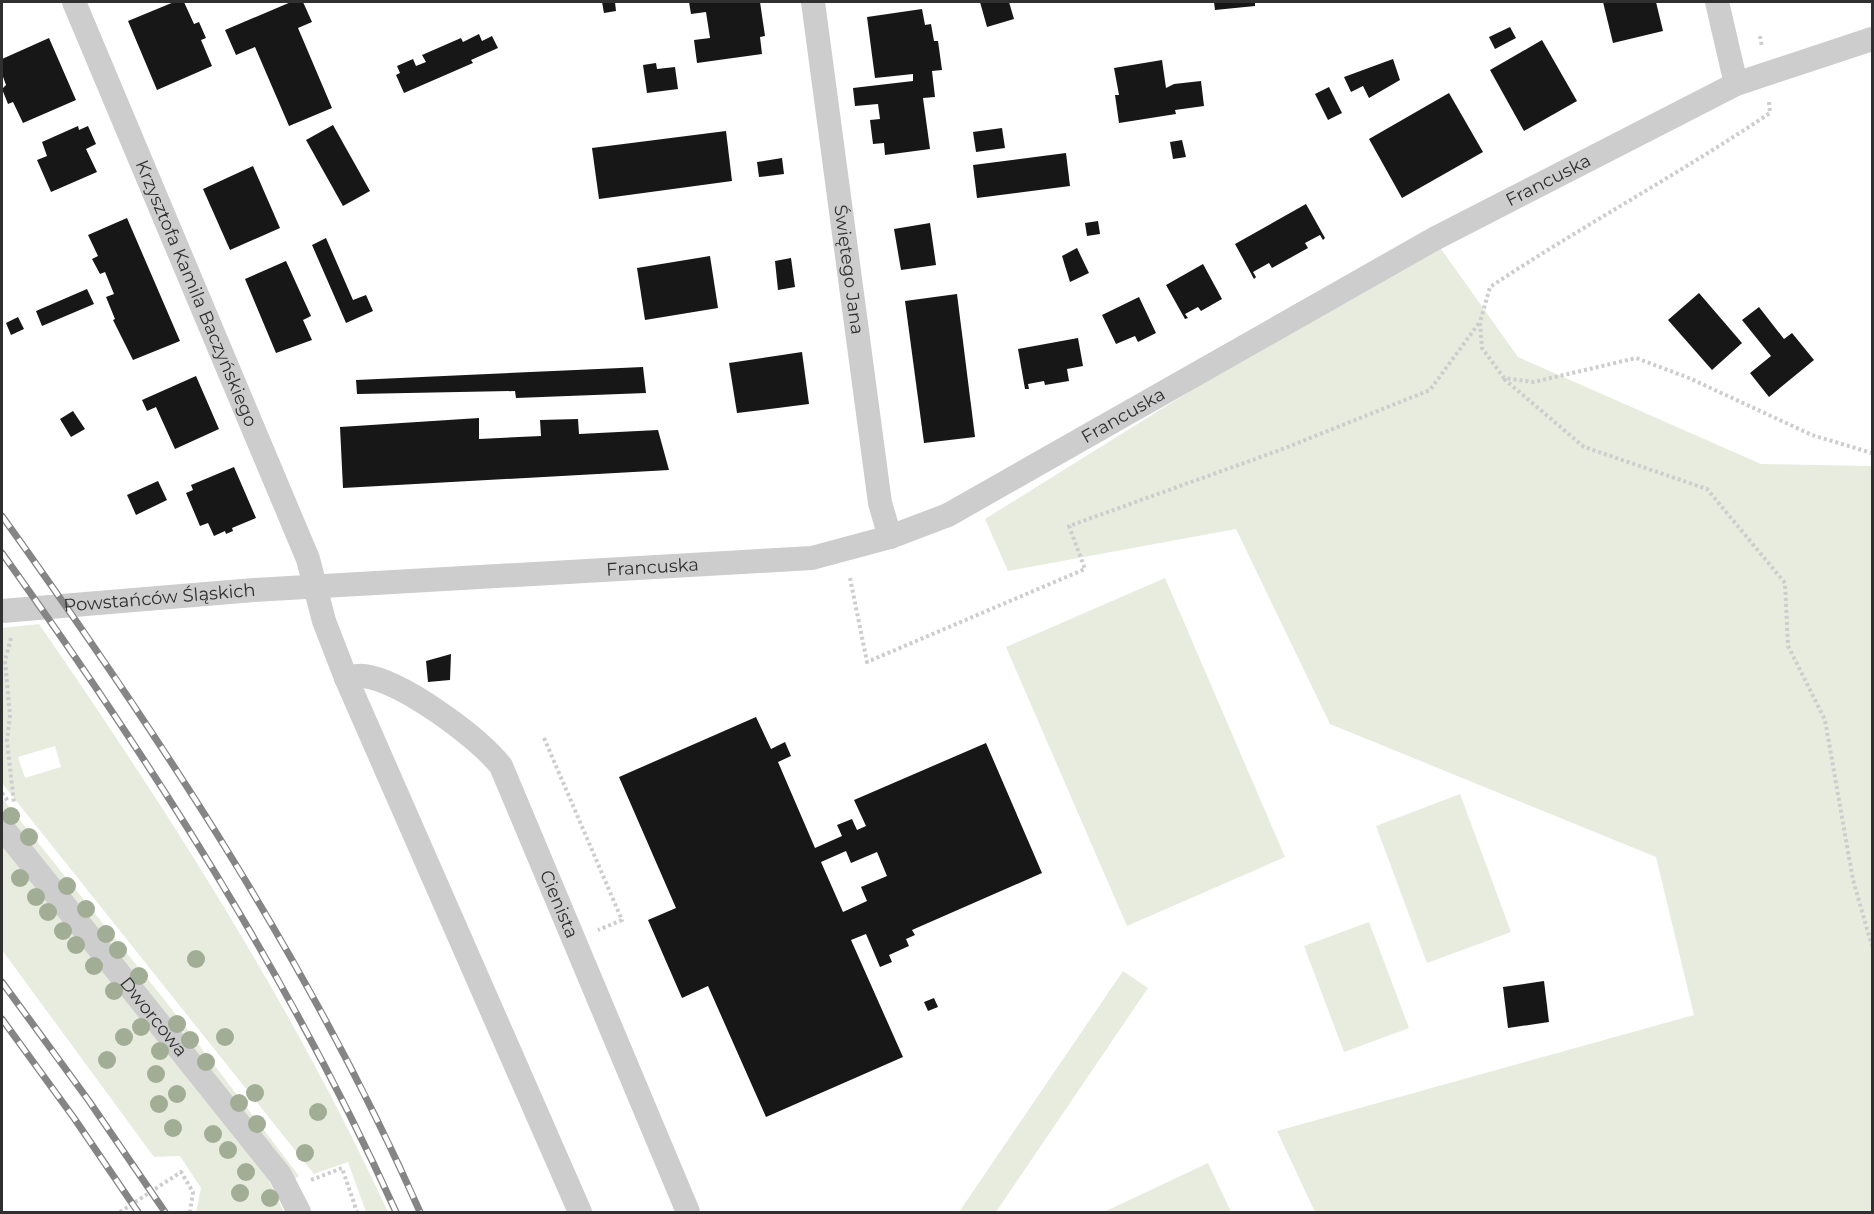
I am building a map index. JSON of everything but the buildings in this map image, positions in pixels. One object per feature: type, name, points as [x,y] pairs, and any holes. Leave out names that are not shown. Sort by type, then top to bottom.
[{"type":"street","name":"Krzysztofa Kamila Baczyńskiego","points":[[74,2],[308,559],[324,621],[346,678],[580,1212]]},
{"type":"street","name":"Świętego Jana","points":[[813,2],[880,503],[890,537]]},
{"type":"street","points":[[1718,2],[1736,84]]},
{"type":"street","name":"Francuska","points":[[316,586],[812,558],[890,537],[948,515],[1434,239],[1736,84],[1872,39]]},
{"type":"street","name":"Powstańców Śląskich","points":[[2,610],[316,586]]},
{"type":"street","name":"Cienista","points":[[346,678],[363,675],[381,681],[467,732],[486,748],[501,766],[688,1212]]},
{"type":"street","name":"Dworcowa","points":[[8,818],[280,1175],[299,1212]]},
{"type":"path","points":[[1760,36],[1767,74],[1770,113],[1728,141],[1568,236],[1490,287],[1480,322],[1482,348],[1504,378],[1584,447],[1707,489],[1785,583],[1788,646],[1825,720],[1853,880],[1872,946]]},
{"type":"path","points":[[850,578],[867,662],[1086,569],[1068,526],[1280,450],[1430,390],[1480,322]]},
{"type":"path","points":[[1504,378],[1534,382],[1636,358],[1689,378],[1812,435],[1872,453]]},
{"type":"path","points":[[8,818],[7,741],[10,715],[5,661],[12,634],[29,608]]},
{"type":"path","points":[[544,738],[622,920],[574,940]]},
{"type":"path","points":[[120,1212],[180,1172],[194,1192],[190,1212]]},
{"type":"shaded area","points":[[1434,239],[1518,357],[1761,464],[1872,466],[1872,1212],[1315,1212],[1277,1131],[1694,1015],[1656,857],[1330,724],[1236,529],[1008,571],[985,519]]},
{"type":"shaded area","points":[[1165,578],[1285,857],[1127,926],[1006,647]]},
{"type":"shaded area","points":[[39,624],[135,766],[270,985],[351,1135],[388,1212],[366,1212],[348,1162],[314,1174],[2,783],[2,628]],"holes":[[[55,746],[61,767],[25,778],[18,757]]]},
{"type":"shaded area","points":[[1460,794],[1511,932],[1427,963],[1376,826]]},
{"type":"shaded area","points":[[2,798],[167,1003],[299,1176],[294,1179],[2,811]]},
{"type":"shaded area","points":[[2,846],[268,1179],[284,1212],[196,1212],[201,1188],[180,1156],[154,1157],[2,950]]},
{"type":"shaded area","points":[[1369,922],[1409,1028],[1344,1052],[1304,946]]},
{"type":"shaded area","points":[[1123,971],[1148,988],[996,1212],[959,1212]]},
{"type":"shaded area","points":[[1208,1163],[1231,1212],[1104,1212]]},
{"type":"railway","points":[[2,516],[118,682],[175,767],[229,854],[331,1030],[420,1212]]},
{"type":"railway","points":[[2,553],[112,711],[215,873],[311,1040],[396,1212]]},
{"type":"railway","points":[[2,982],[89,1101],[165,1212]]},
{"type":"railway","points":[[2,1019],[74,1118],[138,1212]]}]
